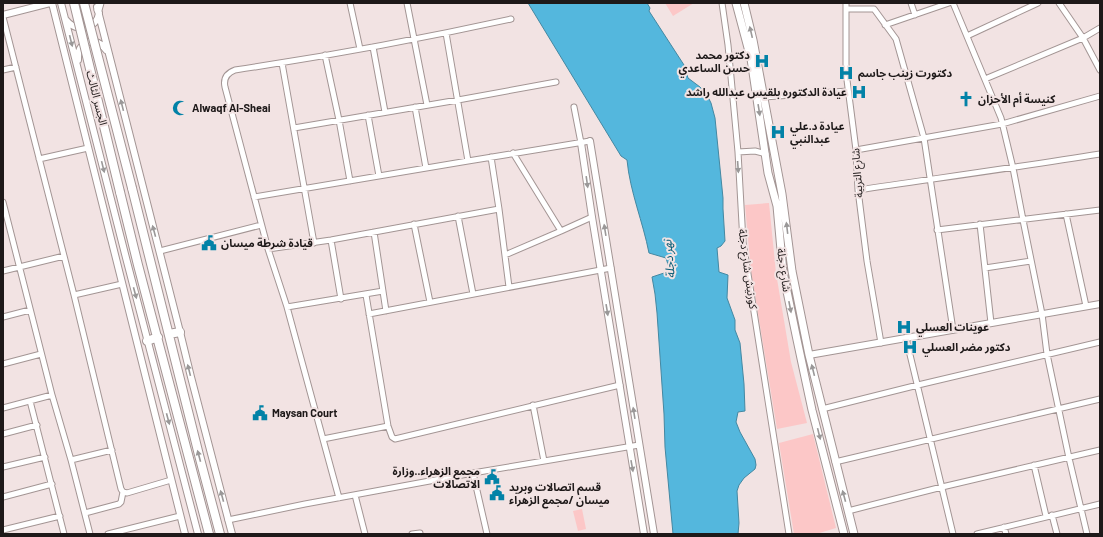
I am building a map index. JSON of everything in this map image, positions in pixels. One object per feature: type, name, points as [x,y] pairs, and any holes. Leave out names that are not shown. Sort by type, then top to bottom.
[{"type":"main road","name":"الجسر الثالث","points":[[74,3],[138,265],[209,534]]},
{"type":"main road","name":"الجسر الثالث","points":[[84,3],[220,534]]},
{"type":"main road","name":"شارع دجلة","points":[[736,3],[751,59],[768,173],[776,206],[783,272],[812,410],[844,534]]},
{"type":"main road","name":"شارع دجلة","points":[[744,3],[764,97],[782,194],[792,271],[809,355],[854,534]]},
{"type":"main road","points":[[169,334],[180,332]]},
{"type":"main road","points":[[147,341],[158,337]]},
{"type":"street","points":[[85,513],[119,504],[121,502],[123,492],[121,489],[3,16],[51,3],[185,534]]},
{"type":"street","points":[[350,3],[360,49]]},
{"type":"street","points":[[407,3],[427,106]]},
{"type":"street","name":"كورنيش شارع دجلة","points":[[722,3],[728,45],[738,152],[743,242],[789,534]]},
{"type":"street","name":"شارع التربية","points":[[846,3],[846,64],[856,150],[858,190],[867,261],[881,343]]},
{"type":"street","points":[[911,3],[915,15]]},
{"type":"street","points":[[885,25],[949,3]]},
{"type":"street","points":[[953,3],[1001,118],[1013,168],[1042,314],[1047,354],[1087,534]]},
{"type":"street","points":[[967,36],[1038,3]]},
{"type":"street","points":[[1059,3],[1082,38],[1100,70]]},
{"type":"street","points":[[61,4],[198,534]]},
{"type":"street","points":[[66,19],[71,26],[76,28],[86,27],[94,22],[98,16],[99,6]]},
{"type":"street","points":[[99,6],[110,61],[232,534]]},
{"type":"street","points":[[847,9],[874,9],[896,39],[924,138],[953,330]]},
{"type":"street","points":[[339,498],[287,307],[268,249],[225,87],[225,78],[227,74],[235,70],[446,34],[511,19]]},
{"type":"street","points":[[984,79],[1082,38],[1100,28]]},
{"type":"street","points":[[446,34],[468,161]]},
{"type":"street","points":[[78,70],[77,62],[80,47],[85,43],[92,41],[98,42],[104,46],[110,61]]},
{"type":"street","points":[[373,47],[385,112]]},
{"type":"street","points":[[325,55],[350,181]]},
{"type":"street","points":[[282,63],[314,243]]},
{"type":"street","points":[[3,70],[16,67]]},
{"type":"street","points":[[294,128],[427,106],[556,82]]},
{"type":"street","points":[[764,97],[848,90]]},
{"type":"street","points":[[856,150],[1002,124],[1100,96]]},
{"type":"street","points":[[415,107],[426,168]]},
{"type":"street","points":[[574,107],[644,534]]},
{"type":"street","points":[[368,115],[379,176]]},
{"type":"street","points":[[254,197],[590,141],[654,534]]},
{"type":"street","points":[[39,159],[88,148]]},
{"type":"street","points":[[738,152],[755,151],[766,154]]},
{"type":"street","points":[[514,154],[561,230]]},
{"type":"street","points":[[858,190],[1100,154]]},
{"type":"street","points":[[491,157],[510,287]]},
{"type":"street","points":[[3,202],[41,354],[90,534]]},
{"type":"street","points":[[268,249],[314,243],[499,209]]},
{"type":"street","points":[[937,230],[1100,210]]},
{"type":"street","points":[[1066,214],[1086,306]]},
{"type":"street","points":[[458,216],[473,294]]},
{"type":"street","points":[[505,255],[592,217]]},
{"type":"street","points":[[414,224],[430,302]]},
{"type":"street","points":[[980,224],[991,323]]},
{"type":"street","points":[[160,251],[262,225]]},
{"type":"street","points":[[374,232],[386,311]]},
{"type":"street","points":[[331,240],[341,299]]},
{"type":"street","points":[[115,257],[125,254]]},
{"type":"street","points":[[3,272],[64,256]]},
{"type":"street","points":[[985,268],[1031,261]]},
{"type":"street","points":[[369,314],[611,268]]},
{"type":"street","points":[[74,296],[122,284]]},
{"type":"street","points":[[287,307],[383,291]]},
{"type":"street","points":[[366,295],[388,426],[392,437],[395,439],[620,385]]},
{"type":"street","points":[[809,355],[1100,304]]},
{"type":"street","points":[[3,317],[30,310]]},
{"type":"street","points":[[906,338],[953,534]]},
{"type":"street","points":[[822,409],[1100,342]]},
{"type":"street","points":[[3,364],[41,354]]},
{"type":"street","points":[[3,408],[52,395]]},
{"type":"street","points":[[835,462],[1100,399]]},
{"type":"street","points":[[30,401],[64,534]]},
{"type":"street","points":[[533,405],[544,461]]},
{"type":"street","points":[[3,434],[37,425]]},
{"type":"street","points":[[323,439],[388,426]]},
{"type":"street","points":[[228,520],[473,473],[639,445]]},
{"type":"street","points":[[71,460],[112,450]]},
{"type":"street","points":[[848,511],[942,487],[1100,450]]},
{"type":"street","points":[[3,467],[44,457]]},
{"type":"street","points":[[1034,466],[1046,516]]},
{"type":"street","points":[[473,473],[487,534]]},
{"type":"street","points":[[123,492],[127,493],[172,480]]},
{"type":"street","points":[[3,497],[52,484]]},
{"type":"street","points":[[355,495],[365,534]]},
{"type":"street","points":[[977,534],[1100,504]]},
{"type":"street","points":[[1052,515],[1057,534]]},
{"type":"street","points":[[3,530],[60,516]]},
{"type":"street","points":[[108,534],[180,516]]},
{"type":"street","points":[[1004,527],[1006,534]]},
{"type":"street","points":[[412,534],[420,533]]},
{"type":"shaded area","points":[[665,3],[694,3],[673,16]]},
{"type":"shaded area","points":[[769,203],[776,273],[791,362],[807,423],[777,429],[751,271],[745,205]]},
{"type":"shaded area","points":[[813,434],[836,528],[816,534],[794,534],[779,443]]},
{"type":"shaded area","points":[[582,509],[586,529],[578,531],[573,511]]},
{"type":"water","name":"نهر دجلة","points":[[528,3],[647,3],[650,8],[649,11],[684,65],[688,78],[700,87],[707,95],[711,103],[715,118],[723,198],[725,241],[717,248],[719,272],[728,275],[727,298],[735,320],[735,330],[740,343],[744,384],[745,411],[738,412],[736,422],[755,459],[756,465],[755,469],[744,478],[737,491],[739,523],[738,534],[673,534],[665,447],[657,313],[652,277],[670,271],[666,258],[649,253],[631,184],[627,160],[621,156]]},
{"type":"place","name":"دكتور محمد حسن الساعدي","points":[[762,61]]},
{"type":"place","name":"دكتورت زينب جاسم","points":[[846,73]]},
{"type":"place","name":"عيادة الدكتوره بلقيس عبدالله راشد","points":[[859,92]]},
{"type":"place","name":"كنيسة أم الأحزان","points":[[966,99]]},
{"type":"place","name":"Alwaqf Al-Sheai","points":[[180,108]]},
{"type":"place","name":"عيادة د.علي عبدالنبي","points":[[778,132]]},
{"type":"place","name":"قيادة شرطة ميسان","points":[[209,243]]},
{"type":"place","name":"عوينات العسلي","points":[[904,327]]},
{"type":"place","name":"دكتور مضر العسلي","points":[[910,347]]},
{"type":"place","name":"Maysan Court","points":[[260,413]]},
{"type":"place","name":"مجمع الزهراء..وزارة الاتصالات","points":[[492,477]]},
{"type":"place","name":"قسم اتصالات وبريد ميسان /مجمع الزهراء","points":[[497,493]]}]
